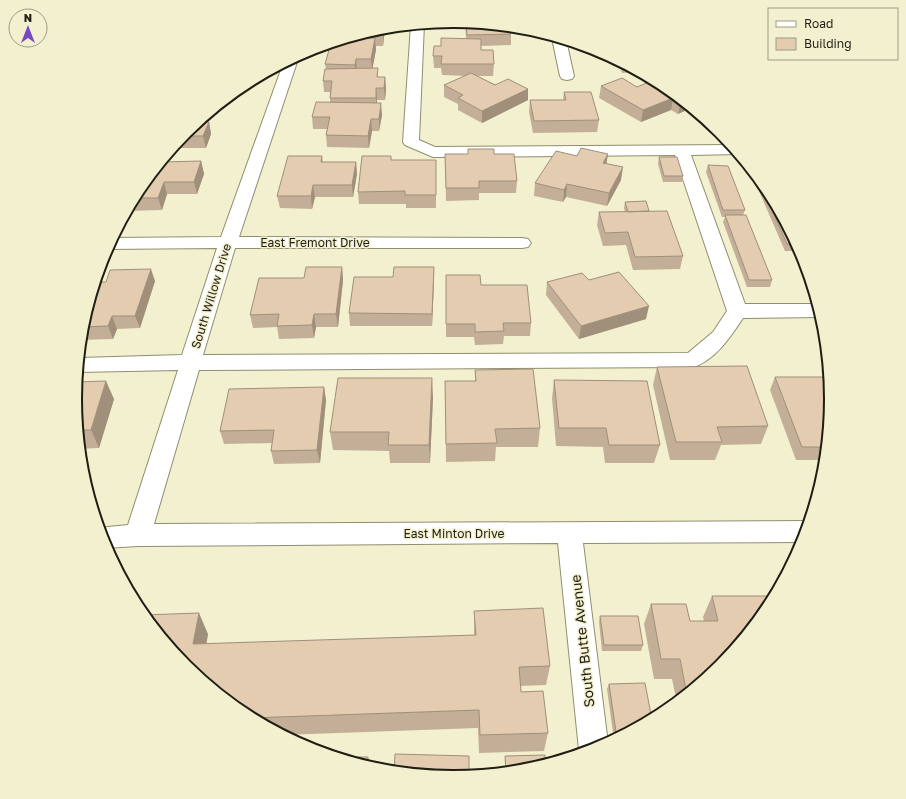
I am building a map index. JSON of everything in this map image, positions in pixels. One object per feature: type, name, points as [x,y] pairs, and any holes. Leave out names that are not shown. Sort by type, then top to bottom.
[{"type":"street","points":[[418,30],[411,142],[433,152],[728,150]]},
{"type":"street","points":[[560,44],[567,76]]},
{"type":"street","name":"South Willow Drive","points":[[138,535],[228,242],[288,66]]},
{"type":"street","points":[[682,151],[737,311]]},
{"type":"street","name":"East Fremont Drive","points":[[116,244],[228,242],[522,243]]},
{"type":"street","points":[[737,311],[814,311]]},
{"type":"street","points":[[83,365],[693,360],[720,337],[737,311]]},
{"type":"street","name":"East Minton Drive","points":[[108,537],[138,535],[801,530]]},
{"type":"street","name":"South Butte Avenue","points":[[569,532],[593,744]]},
{"type":"building","points":[[467,29],[501,31],[511,33],[511,34],[467,35]]},
{"type":"building","points":[[375,38],[371,59],[356,59],[355,65],[325,64],[329,50],[357,41]]},
{"type":"building","points":[[441,38],[481,39],[481,50],[493,50],[494,64],[441,64],[442,56],[433,56],[434,46],[441,46]]},
{"type":"building","points":[[378,68],[377,77],[385,77],[384,88],[376,88],[376,98],[330,98],[332,81],[323,81],[325,69]]},
{"type":"building","points":[[471,73],[495,85],[508,79],[528,89],[482,111],[458,98],[463,95],[444,85]]},
{"type":"building","points":[[622,78],[637,87],[647,83],[670,99],[643,110],[601,86]]},
{"type":"building","points":[[564,92],[591,92],[599,120],[534,121],[530,100],[566,100]]},
{"type":"building","points":[[316,102],[381,103],[379,119],[371,119],[368,136],[326,135],[330,117],[312,117]]},
{"type":"building","points":[[206,122],[209,122],[203,136],[191,136]]},
{"type":"building","points":[[581,148],[608,154],[603,163],[623,167],[609,193],[567,184],[564,190],[535,183],[556,151],[577,156]]},
{"type":"building","points":[[468,149],[494,149],[494,154],[514,154],[517,181],[479,181],[479,188],[446,188],[445,154],[468,154]]},
{"type":"building","points":[[288,156],[322,156],[321,162],[356,162],[352,185],[313,185],[311,196],[277,196]]},
{"type":"building","points":[[362,156],[391,156],[391,160],[436,160],[436,195],[405,195],[405,191],[358,192]]},
{"type":"building","points":[[659,157],[677,157],[683,176],[664,176]]},
{"type":"building","points":[[201,161],[194,182],[164,182],[158,198],[141,198],[158,173],[168,162]]},
{"type":"building","points":[[708,165],[728,166],[745,210],[723,210]]},
{"type":"building","points":[[646,201],[649,211],[628,212],[625,202]]},
{"type":"building","points":[[772,209],[790,244],[787,244]]},
{"type":"building","points":[[667,211],[683,256],[635,257],[628,232],[605,233],[599,212]]},
{"type":"building","points":[[725,215],[746,215],[772,280],[749,280]]},
{"type":"building","points":[[306,267],[342,267],[336,314],[314,314],[312,325],[277,326],[279,314],[250,315],[259,278],[304,278]]},
{"type":"building","points":[[394,267],[434,267],[432,314],[349,313],[354,277],[393,277]]},
{"type":"building","points":[[151,269],[135,316],[112,316],[108,326],[89,327],[100,282],[106,282],[110,270]]},
{"type":"building","points":[[619,272],[649,306],[581,326],[547,282],[582,273],[589,280]]},
{"type":"building","points":[[446,275],[480,275],[481,285],[527,285],[531,323],[503,323],[504,331],[475,332],[475,324],[446,324]]},
{"type":"building","points":[[747,366],[768,426],[717,427],[722,442],[676,442],[657,367]]},
{"type":"building","points":[[533,369],[540,428],[495,429],[497,443],[446,444],[445,381],[476,381],[475,370]]},
{"type":"building","points":[[775,377],[824,377],[824,424],[821,447],[802,447]]},
{"type":"building","points":[[338,378],[432,378],[429,445],[388,445],[389,432],[330,432]]},
{"type":"building","points":[[554,380],[647,381],[660,445],[609,445],[606,428],[559,428]]},
{"type":"building","points":[[106,381],[91,430],[83,430],[82,382]]},
{"type":"building","points":[[324,387],[317,450],[271,451],[274,430],[220,431],[229,389]]},
{"type":"building","points":[[712,596],[767,596],[748,626],[716,662],[686,689],[680,659],[661,659],[651,604],[686,604],[690,621],[718,621]]},
{"type":"building","points":[[543,608],[550,666],[519,667],[521,692],[543,691],[548,733],[480,735],[479,710],[262,718],[208,679],[190,662],[158,626],[150,615],[199,613],[193,644],[476,635],[474,611]]},
{"type":"building","points":[[600,616],[638,616],[643,645],[604,645]]},
{"type":"building","points":[[645,683],[651,713],[616,733],[609,684]]},
{"type":"building","points":[[395,754],[469,756],[469,770],[429,770],[394,766]]},
{"type":"building","points":[[545,755],[545,759],[506,767],[505,756]]},
{"type":"building","points":[[354,757],[368,757],[368,761]]}]
